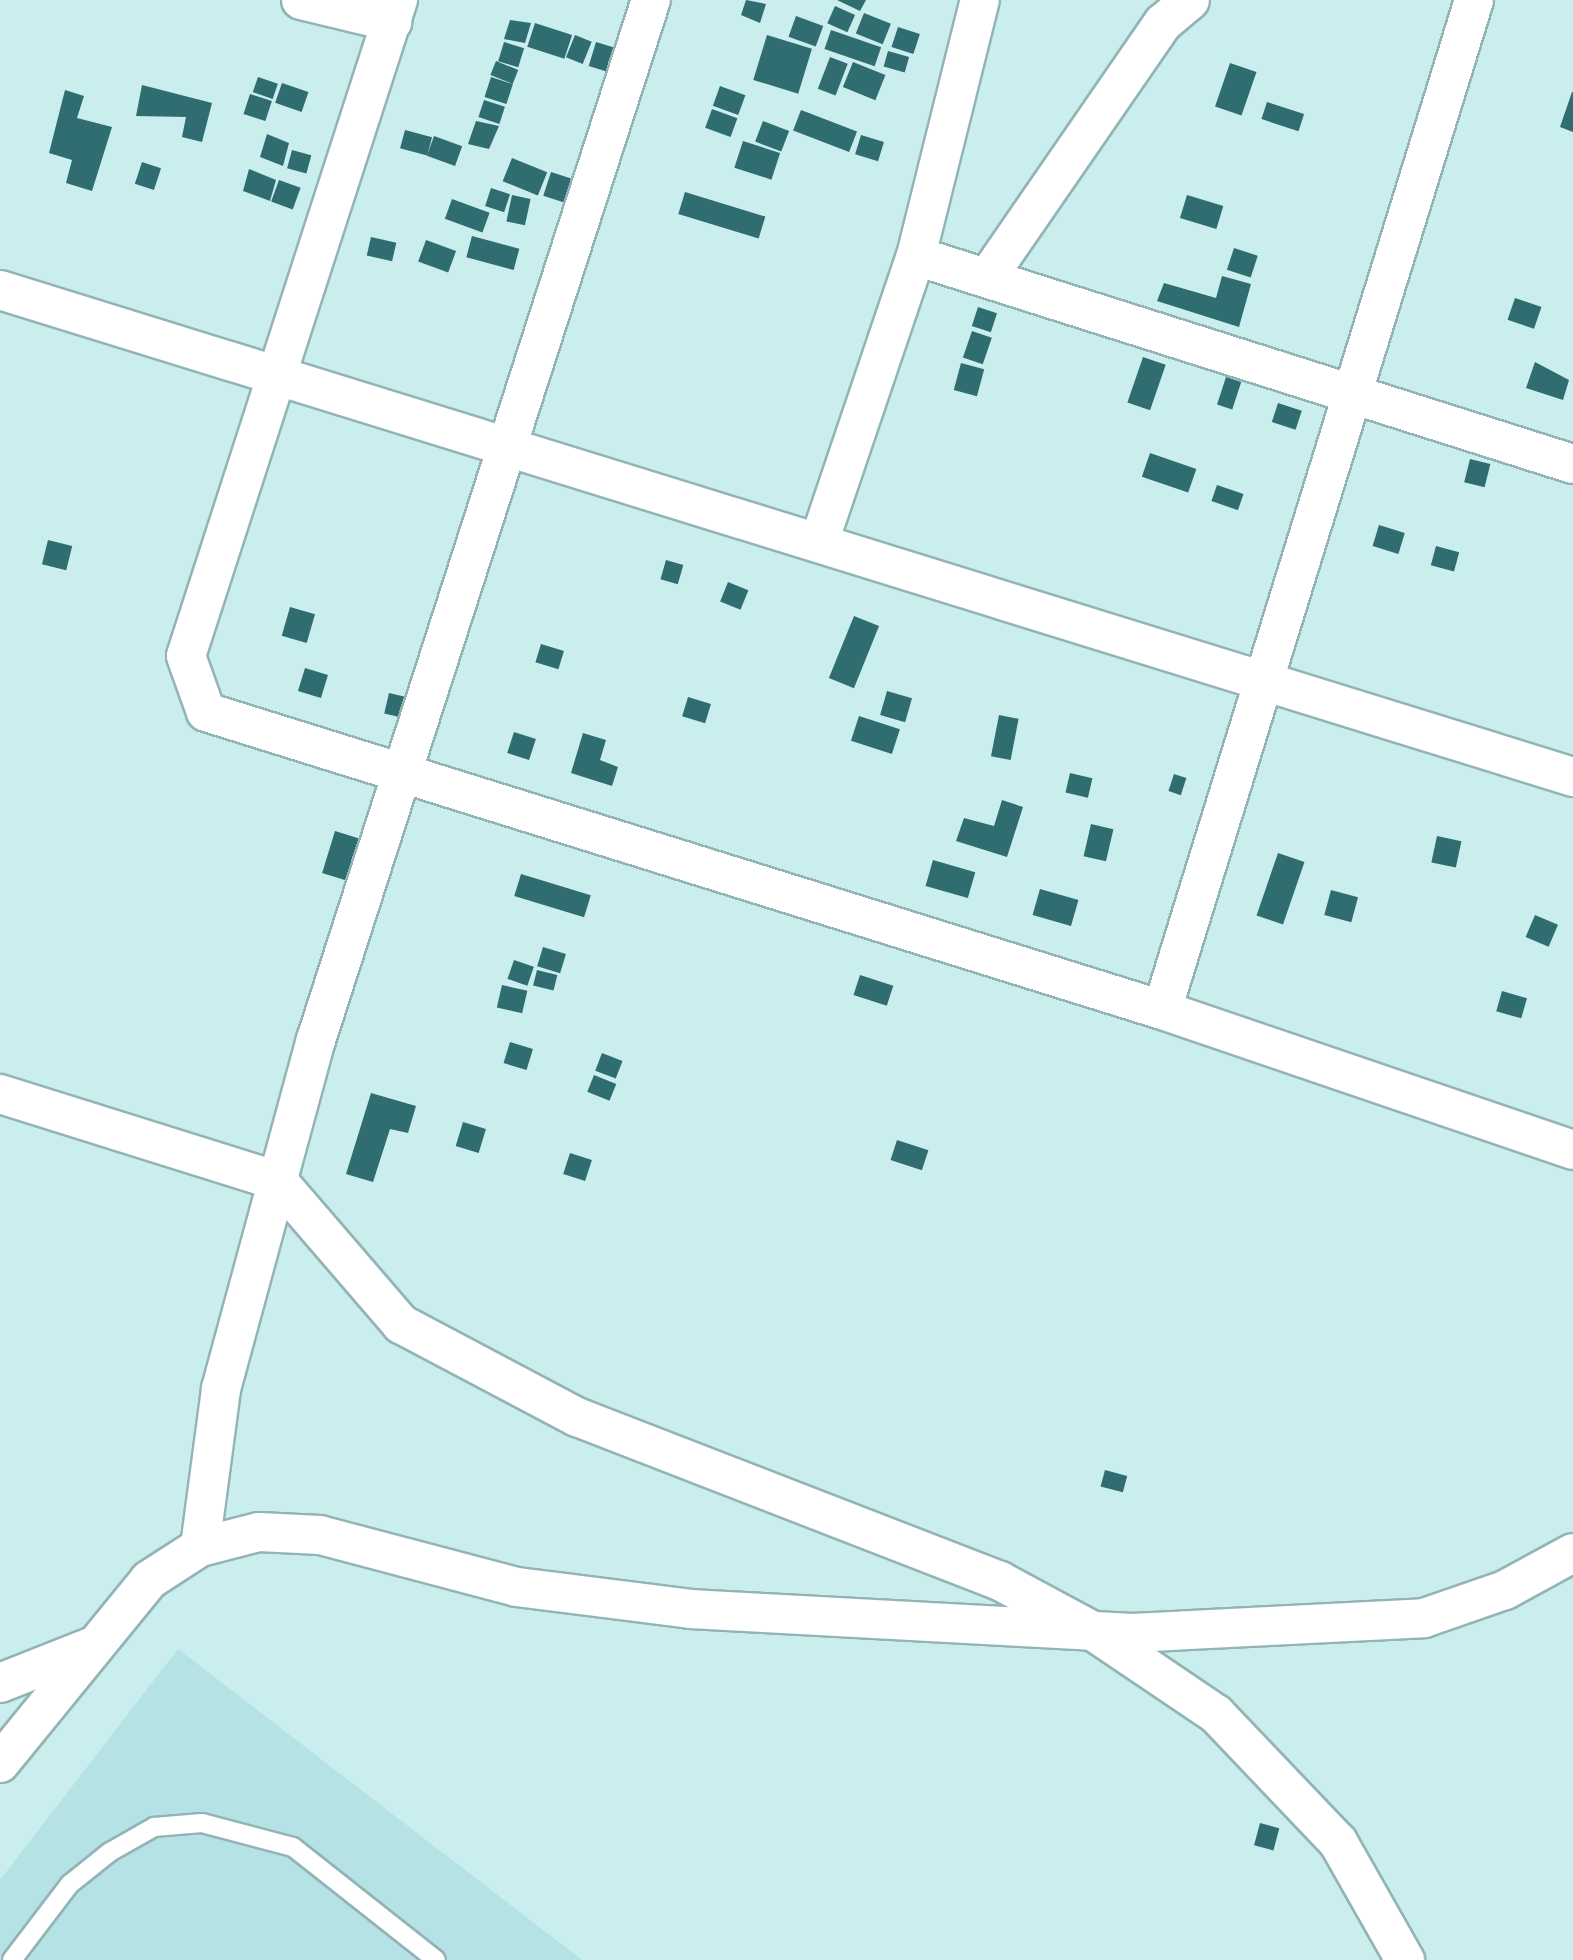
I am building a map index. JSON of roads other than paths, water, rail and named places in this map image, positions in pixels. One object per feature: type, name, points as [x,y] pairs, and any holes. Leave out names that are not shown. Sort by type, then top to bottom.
[{"type":"street","points":[[301,0],[395,11],[187,676],[222,722],[406,770],[1162,1010],[1573,1150]]},
{"type":"street","points":[[200,1547],[218,1403],[278,1181],[651,0]]},
{"type":"street","points":[[818,542],[916,256],[980,0]]},
{"type":"street","points":[[987,278],[1163,24],[1190,0]]},
{"type":"street","points":[[1162,1010],[1358,394],[1474,0]]},
{"type":"street","points":[[916,256],[1573,464]]},
{"type":"street","points":[[0,290],[1269,679],[1573,777]]},
{"type":"street","points":[[0,1094],[278,1181],[401,1324],[578,1416],[1000,1581],[1093,1631],[1216,1714],[1338,1842],[1405,1960]]},
{"type":"street","points":[[0,1762],[149,1580],[200,1547],[290,1531],[518,1587],[690,1609],[1093,1631],[1308,1630],[1424,1618],[1504,1590],[1573,1552]]},
{"type":"street","points":[[0,1682],[93,1646]]},
{"type":"lane","points":[[12,1960],[70,1884],[110,1852],[154,1827],[202,1823],[293,1847],[436,1960]]}]
